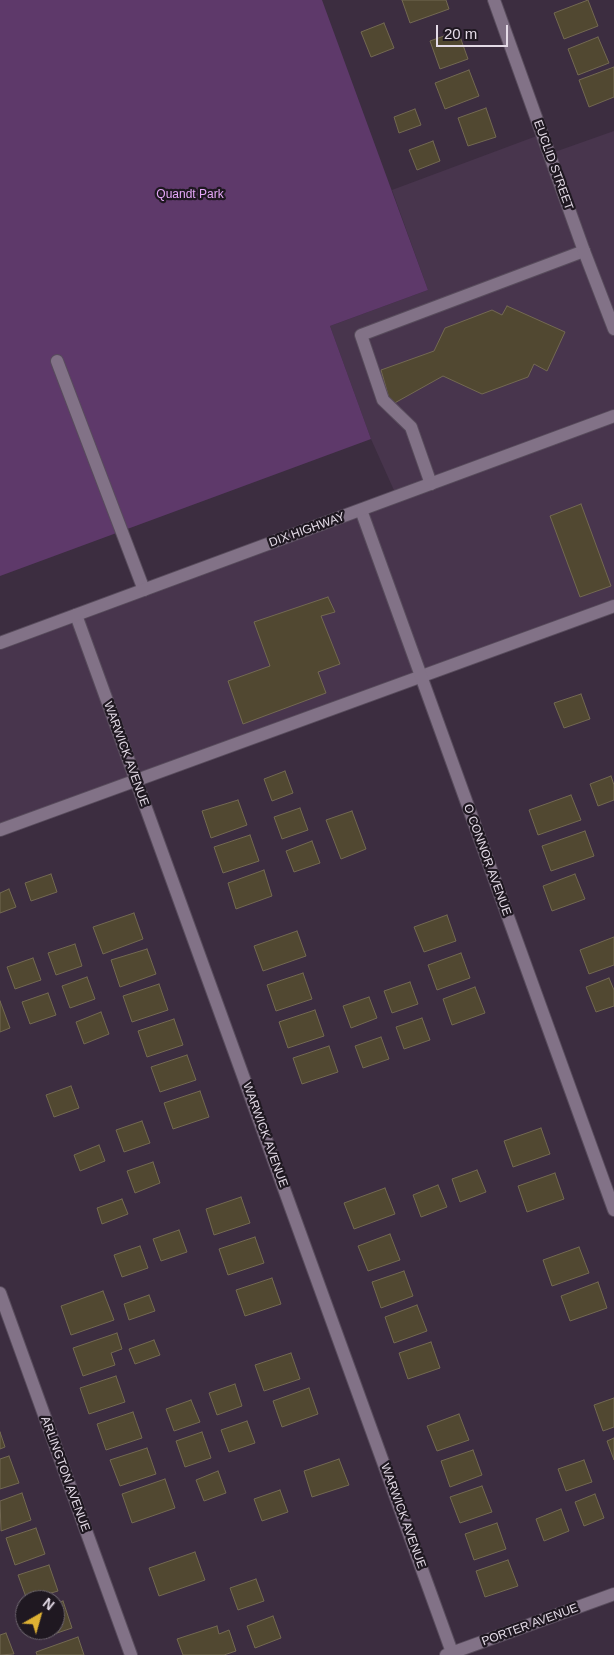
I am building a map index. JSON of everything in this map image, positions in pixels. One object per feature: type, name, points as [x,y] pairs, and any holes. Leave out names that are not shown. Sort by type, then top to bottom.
[{"type":"street","name":"EUCLID STREET","points":[[494,0],[614,329]]},
{"type":"street","points":[[431,484],[411,428],[383,400],[360,335],[584,251]]},
{"type":"street","points":[[57,361],[144,590]]},
{"type":"street","name":"DIX HIGHWAY","points":[[0,643],[614,416]]},
{"type":"street","name":"O CONNOR AVENUE","points":[[361,510],[614,1210]]},
{"type":"street","points":[[0,830],[614,606]]},
{"type":"street","name":"WARWICK AVENUE","points":[[76,615],[451,1654]]},
{"type":"street","name":"ARLINGTON AVENUE","points":[[0,1293],[131,1655]]},
{"type":"street","name":"PORTER AVENUE","points":[[451,1654],[614,1594]]},
{"type":"shaded area","points":[[614,131],[614,606],[0,830],[0,643],[397,497],[371,439],[330,326],[428,290],[392,190],[542,134],[549,154]]},
{"type":"green space","name":"Quandt Park","points":[[0,0],[322,0],[428,290],[330,326],[371,439],[0,576]]},
{"type":"building","points":[[402,0],[446,0],[449,9],[410,23]]},
{"type":"building","points":[[588,0],[598,26],[564,39],[554,13]]},
{"type":"building","points":[[384,23],[394,48],[371,57],[361,32]]},
{"type":"building","points":[[458,31],[468,59],[440,69],[430,41]]},
{"type":"building","points":[[598,37],[609,63],[578,75],[568,49]]},
{"type":"building","points":[[614,67],[614,97],[589,107],[579,80]]},
{"type":"building","points":[[469,70],[479,96],[445,109],[435,83]]},
{"type":"building","points":[[486,108],[496,137],[468,146],[458,118]]},
{"type":"building","points":[[415,109],[421,125],[399,133],[394,117]]},
{"type":"building","points":[[433,141],[440,161],[417,170],[409,150]]},
{"type":"building","points":[[507,306],[565,332],[547,371],[534,364],[528,377],[482,394],[443,376],[391,405],[381,370],[434,351],[445,328],[492,310],[502,315]]},
{"type":"building","points":[[581,504],[611,586],[580,597],[550,516]]},
{"type":"building","points":[[328,597],[335,612],[321,616],[340,664],[318,672],[326,693],[243,724],[228,681],[270,666],[254,622]]},
{"type":"building","points":[[581,694],[590,719],[564,728],[554,703]]},
{"type":"building","points":[[285,771],[293,793],[272,801],[264,779]]},
{"type":"building","points":[[611,776],[614,785],[614,800],[598,806],[590,784]]},
{"type":"building","points":[[571,795],[581,820],[538,835],[529,810]]},
{"type":"building","points":[[238,800],[247,825],[211,838],[202,811]]},
{"type":"building","points":[[300,808],[308,830],[282,839],[274,817]]},
{"type":"building","points":[[352,811],[366,849],[341,859],[326,820]]},
{"type":"building","points":[[585,831],[594,856],[551,871],[542,846]]},
{"type":"building","points":[[250,835],[259,861],[223,873],[214,847]]},
{"type":"building","points":[[312,841],[320,863],[294,872],[286,851]]},
{"type":"building","points":[[264,870],[272,896],[236,909],[228,883]]},
{"type":"building","points":[[51,874],[57,892],[31,901],[25,883]]},
{"type":"building","points":[[575,874],[585,899],[552,911],[543,886]]},
{"type":"building","points":[[9,889],[16,907],[0,913],[0,893]]},
{"type":"building","points":[[134,913],[143,939],[103,954],[93,927]]},
{"type":"building","points":[[447,915],[456,941],[424,952],[414,927]]},
{"type":"building","points":[[297,931],[306,956],[263,971],[254,946]]},
{"type":"building","points":[[614,937],[614,965],[589,974],[580,950]]},
{"type":"building","points":[[75,944],[82,966],[56,975],[48,953]]},
{"type":"building","points":[[147,949],[156,974],[120,987],[111,960]]},
{"type":"building","points":[[461,953],[470,978],[437,990],[428,965]]},
{"type":"building","points":[[33,958],[41,980],[15,989],[7,967]]},
{"type":"building","points":[[303,973],[312,999],[276,1011],[267,985]]},
{"type":"building","points":[[87,977],[95,999],[70,1008],[62,986]]},
{"type":"building","points":[[609,978],[614,990],[614,1006],[596,1012],[586,987]]},
{"type":"building","points":[[410,982],[418,1004],[392,1013],[384,991]]},
{"type":"building","points":[[159,984],[168,1010],[132,1022],[123,996]]},
{"type":"building","points":[[475,987],[485,1013],[452,1025],[443,999]]},
{"type":"building","points":[[48,993],[56,1015],[30,1024],[22,1002]]},
{"type":"building","points":[[369,997],[377,1018],[351,1028],[343,1006]]},
{"type":"building","points":[[0,1001],[10,1028],[0,1032]]},
{"type":"building","points":[[315,1010],[324,1036],[288,1048],[279,1022]]},
{"type":"building","points":[[101,1012],[109,1034],[84,1044],[76,1022]]},
{"type":"building","points":[[422,1018],[430,1040],[404,1049],[396,1027]]},
{"type":"building","points":[[174,1019],[183,1045],[147,1057],[138,1031]]},
{"type":"building","points":[[381,1037],[389,1059],[363,1068],[355,1046]]},
{"type":"building","points":[[329,1046],[338,1072],[302,1084],[293,1058]]},
{"type":"building","points":[[187,1055],[196,1080],[160,1092],[151,1067]]},
{"type":"building","points":[[71,1086],[79,1108],[54,1117],[46,1095]]},
{"type":"building","points":[[200,1091],[209,1117],[173,1129],[164,1103]]},
{"type":"building","points":[[142,1121],[150,1143],[124,1152],[116,1130]]},
{"type":"building","points":[[541,1128],[550,1154],[513,1167],[504,1141]]},
{"type":"building","points":[[99,1145],[105,1161],[80,1171],[74,1155]]},
{"type":"building","points":[[153,1162],[160,1183],[135,1193],[127,1171]]},
{"type":"building","points":[[477,1170],[486,1192],[460,1202],[452,1179]]},
{"type":"building","points":[[555,1173],[564,1199],[527,1212],[518,1186]]},
{"type":"building","points":[[438,1185],[447,1207],[421,1217],[413,1195]]},
{"type":"building","points":[[385,1188],[395,1214],[354,1229],[344,1203]]},
{"type":"building","points":[[241,1197],[250,1223],[214,1235],[206,1209]]},
{"type":"building","points":[[122,1199],[128,1214],[102,1224],[97,1208]]},
{"type":"building","points":[[179,1230],[187,1252],[161,1261],[153,1239]]},
{"type":"building","points":[[390,1234],[400,1260],[368,1271],[358,1246]]},
{"type":"building","points":[[255,1237],[264,1263],[228,1275],[219,1249]]},
{"type":"building","points":[[140,1246],[148,1268],[122,1277],[114,1255]]},
{"type":"building","points":[[579,1247],[589,1273],[552,1286],[543,1260]]},
{"type":"building","points":[[404,1271],[413,1296],[381,1308],[372,1282]]},
{"type":"building","points":[[272,1278],[281,1304],[245,1316],[236,1290]]},
{"type":"building","points":[[598,1282],[607,1308],[570,1321],[561,1296]]},
{"type":"building","points":[[103,1291],[114,1320],[71,1335],[61,1306]]},
{"type":"building","points":[[149,1295],[155,1311],[129,1320],[124,1304]]},
{"type":"building","points":[[417,1305],[427,1331],[394,1343],[385,1317]]},
{"type":"building","points":[[117,1333],[122,1349],[111,1353],[115,1365],[83,1376],[73,1348]]},
{"type":"building","points":[[154,1340],[160,1355],[135,1364],[129,1349]]},
{"type":"building","points":[[431,1342],[440,1368],[408,1379],[399,1353]]},
{"type":"building","points":[[291,1353],[300,1379],[264,1391],[255,1365]]},
{"type":"building","points":[[116,1376],[125,1402],[89,1414],[80,1388]]},
{"type":"building","points":[[235,1384],[242,1406],[217,1415],[209,1393]]},
{"type":"building","points":[[309,1388],[318,1414],[282,1427],[273,1401]]},
{"type":"building","points":[[614,1398],[614,1427],[603,1431],[594,1405]]},
{"type":"building","points":[[191,1400],[200,1422],[174,1431],[166,1409]]},
{"type":"building","points":[[133,1412],[142,1438],[106,1450],[97,1424]]},
{"type":"building","points":[[459,1414],[469,1440],[437,1451],[427,1426]]},
{"type":"building","points":[[247,1421],[255,1443],[229,1452],[221,1430]]},
{"type":"building","points":[[0,1432],[5,1447],[0,1449]]},
{"type":"building","points":[[202,1432],[211,1458],[185,1467],[176,1441]]},
{"type":"building","points":[[614,1438],[614,1460],[607,1441]]},
{"type":"building","points":[[147,1448],[156,1474],[120,1486],[110,1460]]},
{"type":"building","points":[[473,1450],[482,1475],[450,1487],[441,1461]]},
{"type":"building","points":[[9,1456],[19,1483],[0,1489],[0,1459]]},
{"type":"building","points":[[339,1459],[349,1485],[312,1497],[304,1471]]},
{"type":"building","points":[[584,1460],[592,1482],[566,1491],[558,1469]]},
{"type":"building","points":[[218,1471],[226,1493],[204,1501],[196,1480]]},
{"type":"building","points":[[165,1479],[175,1508],[132,1523],[122,1494]]},
{"type":"building","points":[[482,1486],[492,1512],[460,1523],[450,1497]]},
{"type":"building","points":[[280,1490],[288,1512],[262,1521],[254,1499]]},
{"type":"building","points":[[22,1493],[31,1520],[1,1531],[0,1501]]},
{"type":"building","points":[[595,1494],[604,1518],[584,1526],[575,1502]]},
{"type":"building","points":[[561,1509],[569,1531],[544,1541],[536,1519]]},
{"type":"building","points":[[497,1523],[506,1549],[474,1560],[465,1534]]},
{"type":"building","points":[[36,1528],[45,1554],[15,1565],[6,1538]]},
{"type":"building","points":[[195,1552],[205,1580],[159,1596],[149,1568]]},
{"type":"building","points":[[508,1560],[518,1586],[485,1597],[476,1571]]},
{"type":"building","points":[[49,1565],[58,1590],[23,1590],[18,1575]]},
{"type":"building","points":[[256,1579],[264,1601],[238,1610],[230,1588]]},
{"type":"building","points":[[65,1607],[72,1628],[65,1630]]},
{"type":"building","points":[[273,1616],[281,1638],[255,1648],[247,1626]]},
{"type":"building","points":[[217,1626],[219,1634],[229,1630],[236,1651],[224,1655],[183,1655],[177,1639]]},
{"type":"building","points":[[6,1633],[14,1654],[0,1655],[0,1635]]},
{"type":"building","points":[[78,1637],[84,1655],[37,1655],[36,1652]]}]
